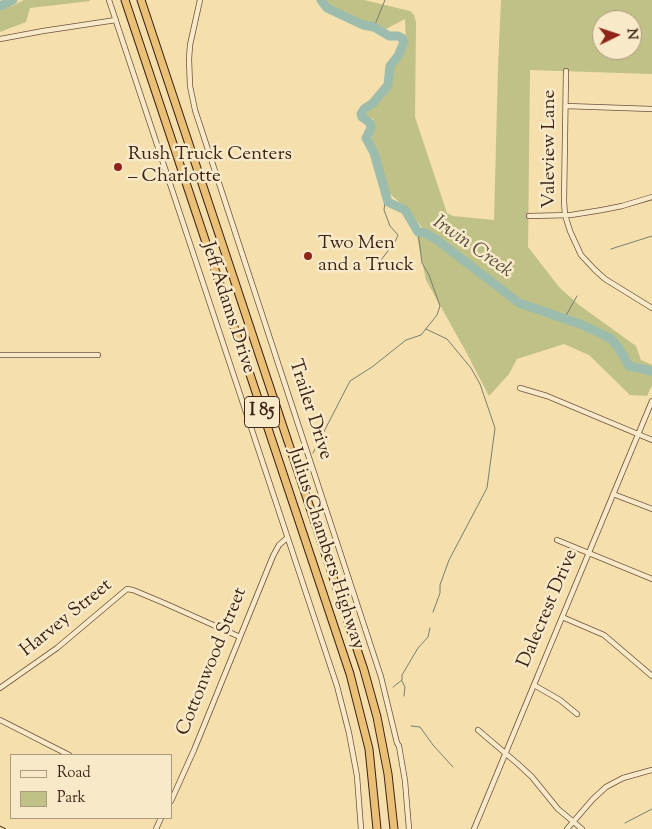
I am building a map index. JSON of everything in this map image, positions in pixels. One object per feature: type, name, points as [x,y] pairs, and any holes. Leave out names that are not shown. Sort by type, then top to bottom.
[{"type":"highway","name":"Julius Chambers Highway","points":[[125,0],[350,674],[369,749],[377,829]]},
{"type":"highway","name":"Julius Chambers Highway","points":[[141,0],[364,670],[379,724],[388,774],[394,829]]},
{"type":"street","name":"Jeff Adams Drive","points":[[109,0],[337,686],[347,723],[357,776],[362,829]]},
{"type":"street","name":"Trailer Drive","points":[[200,0],[190,45],[189,59],[190,86],[194,110],[381,677],[399,746],[406,790],[409,829]]},
{"type":"street","points":[[0,39],[116,20]]},
{"type":"street","name":"Valeview Lane","points":[[566,71],[565,215],[572,237],[588,263],[605,279],[652,308]]},
{"type":"street","points":[[566,106],[652,109]]},
{"type":"street","points":[[530,216],[565,215],[622,206],[652,197]]},
{"type":"street","points":[[0,356],[98,355]]},
{"type":"street","points":[[520,388],[547,396],[652,440]]},
{"type":"street","name":"Dalecrest Drive","points":[[474,829],[652,401]]},
{"type":"street","points":[[614,494],[652,509]]},
{"type":"street","name":"Cottonwood Street","points":[[172,799],[272,556],[288,538]]},
{"type":"street","points":[[557,540],[652,579]]},
{"type":"street","name":"Harvey Street","points":[[0,688],[57,648],[127,590],[133,590],[240,637]]},
{"type":"street","points":[[562,617],[604,636],[652,676]]},
{"type":"street","points":[[534,685],[560,700],[577,714]]},
{"type":"street","points":[[0,720],[67,754]]},
{"type":"street","points":[[478,730],[526,770],[552,802],[582,829]]},
{"type":"street","points":[[567,829],[593,798],[606,787],[623,778],[652,770]]},
{"type":"green space","points":[[24,0],[90,1],[30,8],[26,22],[0,32],[0,1],[12,6]]},
{"type":"green space","points":[[320,0],[364,0],[410,11],[414,15],[416,22],[415,117],[447,213],[453,216],[494,220],[501,0],[652,0],[652,74],[530,70],[528,247],[559,287],[579,305],[636,346],[641,360],[652,365],[652,385],[647,396],[630,395],[589,355],[564,344],[517,359],[509,374],[489,396],[426,280],[416,231],[424,230],[409,211],[388,192],[371,141],[374,119],[364,116],[388,89],[392,78],[390,65],[406,43],[405,19],[382,31],[373,25],[343,17]]},
{"type":"waterway","name":"Irwin Creek","points":[[0,6],[13,0]]},
{"type":"waterway","name":"Irwin Creek","points":[[321,0],[327,8],[363,25],[374,27],[389,36],[398,36],[404,42],[398,56],[390,66],[388,85],[361,114],[370,123],[371,128],[366,138],[374,153],[388,202],[405,210],[418,232],[425,233],[437,240],[519,303],[600,333],[611,339],[629,366],[652,371]]},
{"type":"waterway","points":[[374,27],[385,0]]},
{"type":"waterway","points":[[381,260],[398,235],[390,226],[384,210],[385,202],[388,202]]},
{"type":"waterway","points":[[313,453],[350,381],[372,367],[406,340],[421,335],[437,315],[440,306],[429,275],[422,263],[418,232]]},
{"type":"waterway","points":[[611,249],[652,236]]},
{"type":"waterway","points":[[564,319],[577,296]]},
{"type":"waterway","points":[[426,329],[447,339],[471,368],[480,384],[495,428],[487,488],[449,560],[433,612]]},
{"type":"waterway","points":[[393,687],[402,680],[402,675],[418,648],[428,637],[430,628]]},
{"type":"waterway","points":[[402,681],[405,687],[404,696]]},
{"type":"waterway","points":[[411,726],[420,727],[453,767]]},
{"type":"waterway","points":[[625,823],[652,809]]},
{"type":"railway","points":[[0,826],[6,829]]},
{"type":"place","name":"Rush Truck Centers – Charlotte","points":[[118,167]]},
{"type":"place","name":"Two Men and a Truck","points":[[308,256]]}]
